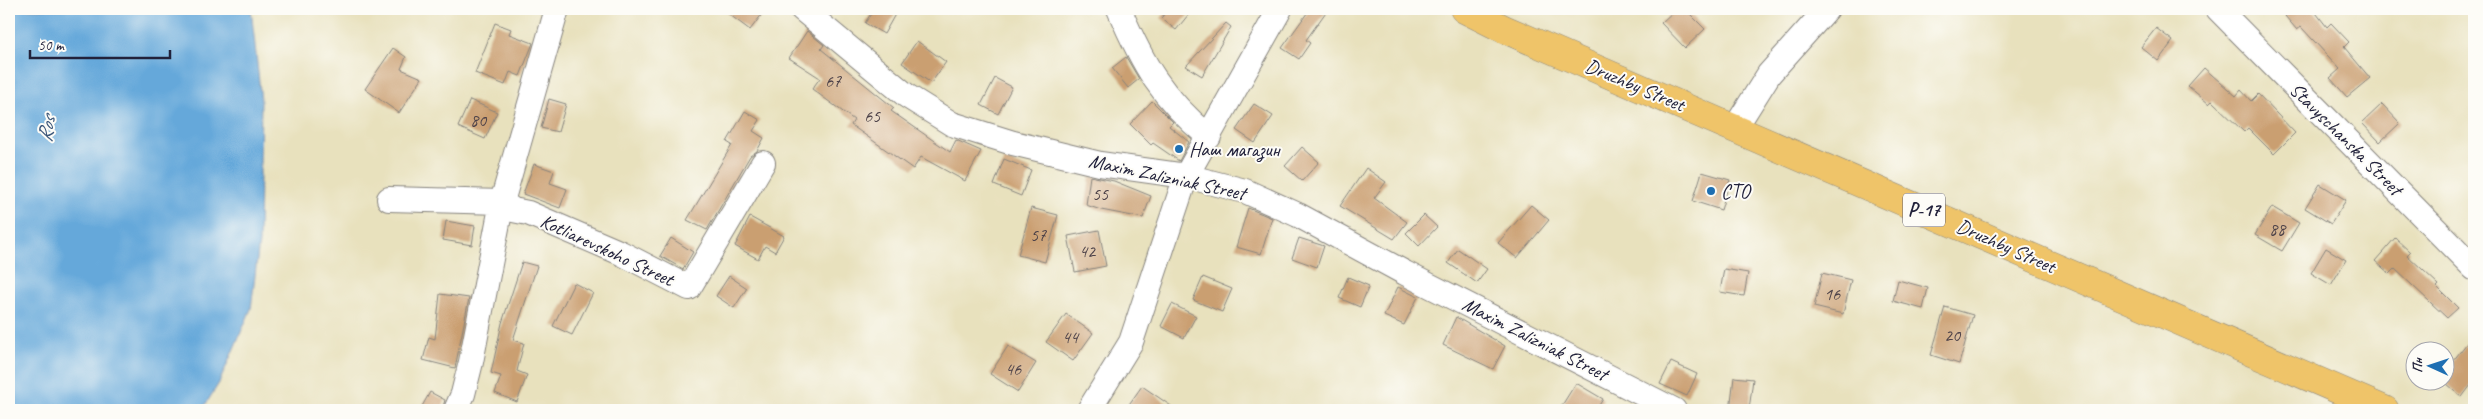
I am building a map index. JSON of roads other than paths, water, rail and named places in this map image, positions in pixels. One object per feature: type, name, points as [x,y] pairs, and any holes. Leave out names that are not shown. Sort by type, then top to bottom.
[{"type":"main road","name":"Druzhby Street","points":[[1464,9],[1504,29],[2385,410]]},
{"type":"street","points":[[456,410],[463,394],[471,362],[502,202],[557,9]]},
{"type":"street","name":"Maxim Zalizniak Street","points":[[802,9],[907,96],[952,124],[1013,143],[1100,164],[1186,176],[1245,191],[1298,215],[1406,273],[1674,410]]},
{"type":"street","points":[[1119,9],[1133,42],[1154,80],[1183,115],[1209,137]]},
{"type":"street","points":[[1089,410],[1131,342],[1186,176],[1280,9]]},
{"type":"street","points":[[1735,128],[1769,74],[1827,9]]},
{"type":"street","name":"Stavyschanska Street","points":[[2218,9],[2474,268]]},
{"type":"street","name":"Kotliarevskoho Street","points":[[502,202],[513,210],[528,213],[621,253],[688,288],[763,163]]},
{"type":"street","points":[[389,199],[502,202]]},
{"type":"water","name":"Ros","points":[[9,9],[251,9],[261,100],[259,242],[251,309],[219,383],[202,410],[9,410]]},
{"type":"place","name":"Наш магазин","points":[[1179,149]]},
{"type":"place","name":"СТО","points":[[1711,191]]}]
